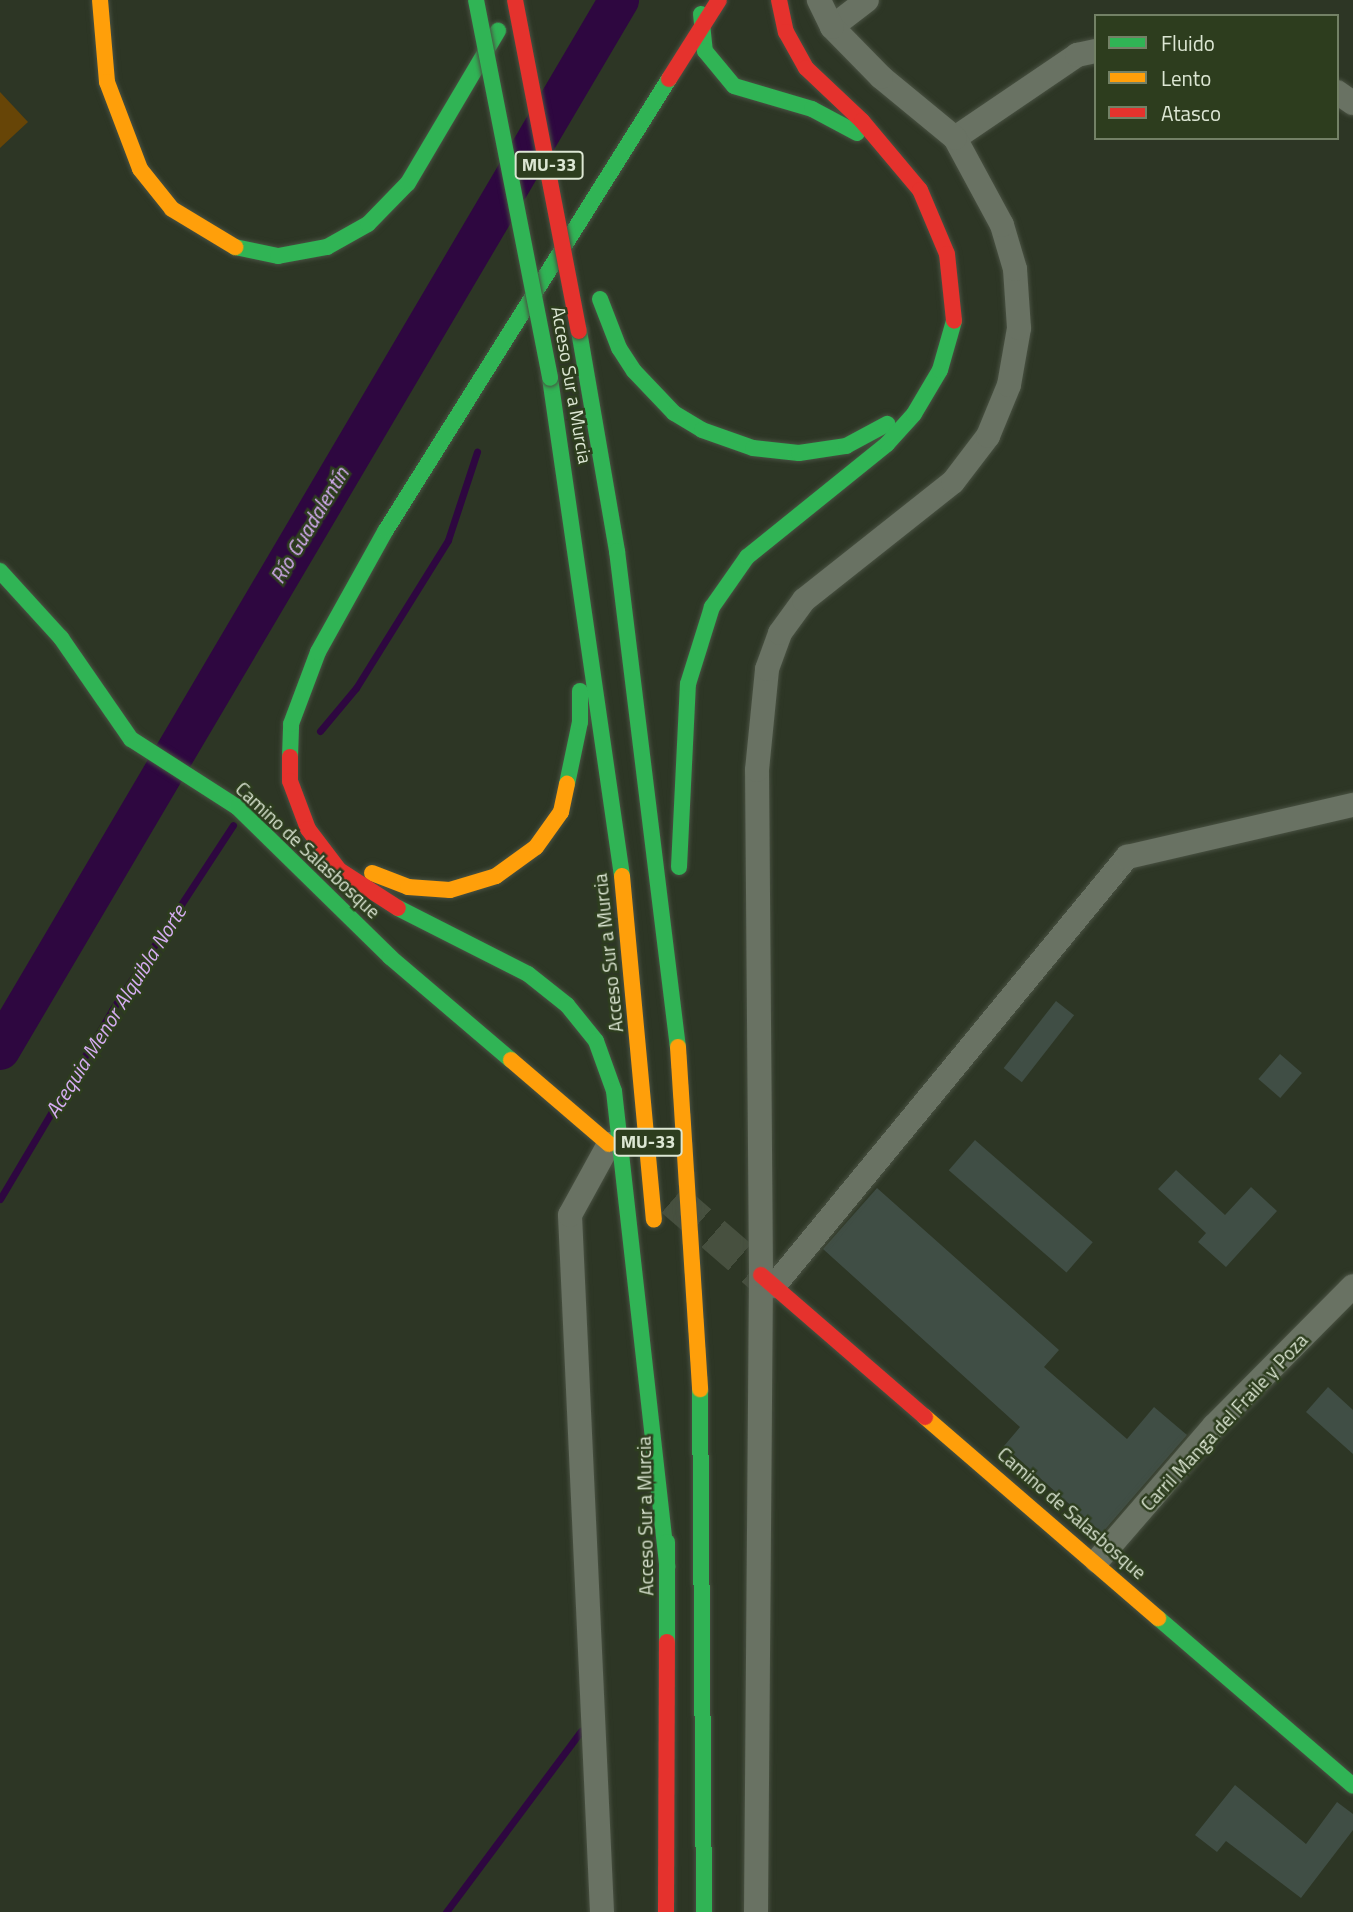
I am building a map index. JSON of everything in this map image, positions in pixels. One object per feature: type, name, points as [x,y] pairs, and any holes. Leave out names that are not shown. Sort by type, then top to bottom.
[{"type":"main road","points":[[100,0],[107,82],[126,141],[147,179],[191,224],[237,248],[278,256],[327,247],[368,224],[389,206],[408,183],[516,0]]},
{"type":"main road","points":[[458,0],[520,219]]},
{"type":"main road","name":"Acceso Sur a Murcia","points":[[476,0],[520,219],[569,490],[623,882],[656,1243]]},
{"type":"main road","name":"Acceso Sur a Murcia","points":[[516,0],[579,331],[621,577],[675,997],[703,1429],[704,1912]]},
{"type":"main road","points":[[705,0],[700,32],[715,67],[734,86],[834,119],[899,162]]},
{"type":"main road","points":[[468,396],[719,0]]},
{"type":"main road","points":[[678,879],[688,684],[712,607],[747,557],[887,444],[914,414],[940,370],[955,304],[947,254],[920,190],[899,162],[806,68],[786,32],[779,0]]},
{"type":"main road","points":[[524,42],[586,249]]},
{"type":"main road","points":[[630,108],[468,396],[318,652],[291,724],[290,781],[308,829],[339,870],[380,900],[528,974],[567,1005],[596,1041],[614,1091],[667,1567]]},
{"type":"main road","points":[[598,292],[619,348],[652,391],[702,430],[753,448],[799,453],[846,446],[896,417],[940,370]]},
{"type":"main road","points":[[290,781],[334,847],[388,882],[431,890],[473,884],[496,876],[536,847],[561,812],[580,722],[569,490]]},
{"type":"main road","name":"Camino de Salasbosque","points":[[0,571],[61,638],[111,716],[131,739],[209,788],[250,818],[390,957],[609,1144]]},
{"type":"main road","points":[[675,997],[678,905]]},
{"type":"main road","name":"Camino de Salasbosque","points":[[768,1280],[1097,1561],[1353,1786]]},
{"type":"main road","name":"Acceso Sur a Murcia","points":[[663,1369],[667,1567],[666,1912]]},
{"type":"street","points":[[756,1912],[768,1280],[757,770],[767,669],[780,633],[804,600],[953,482],[988,436],[1009,385],[1019,328],[1015,269],[1002,225],[955,138],[881,77],[832,27],[819,0]]},
{"type":"street","points":[[832,27],[867,0]]},
{"type":"street","points":[[955,138],[1077,55],[1094,51]]},
{"type":"street","points":[[768,1280],[1128,857],[1353,805]]},
{"type":"street","points":[[602,1912],[570,1215],[609,1144]]},
{"type":"street","name":"Carril Manga del Fraile y Poza","points":[[1097,1561],[1214,1426],[1353,1286]]},
{"type":"shaded area","points":[[0,92],[28,122],[0,148]]},
{"type":"building","points":[[1056,1001],[1074,1015],[1022,1082],[1004,1068]]},
{"type":"building","points":[[1280,1054],[1302,1073],[1280,1098],[1258,1079]]},
{"type":"building","points":[[975,1140],[1093,1242],[1066,1273],[949,1170]]},
{"type":"building","points":[[1176,1170],[1225,1215],[1251,1187],[1277,1211],[1226,1267],[1198,1242],[1206,1233],[1158,1189]]},
{"type":"building","points":[[877,1188],[1059,1350],[1044,1367],[1127,1439],[1154,1407],[1187,1435],[1102,1533],[1004,1446],[1020,1427],[823,1249]]},
{"type":"building","points":[[1328,1387],[1353,1410],[1353,1454],[1306,1412]]},
{"type":"building","points":[[1235,1785],[1306,1844],[1337,1802],[1353,1814],[1353,1830],[1301,1898],[1226,1841],[1217,1852],[1195,1835]]},
{"type":"waterway","name":"Río Guadalentín","points":[[0,1050],[619,0]]},
{"type":"waterway","name":"Acequia Menor Alquibla Norte","points":[[320,731],[356,688],[448,540],[477,452]]},
{"type":"waterway","name":"Acequia Menor Alquibla Norte","points":[[0,1199],[112,1010],[233,825]]},
{"type":"waterway","points":[[446,1912],[581,1731]]},
{"type":"tunnel","points":[[673,1199],[761,1275]]},
{"type":"traffic: fast","points":[[476,0],[550,378]]},
{"type":"traffic: fast","points":[[701,14],[705,51],[734,86],[812,109],[857,133]]},
{"type":"traffic: fast","points":[[235,247],[278,256],[327,247],[368,224],[408,183],[498,31]]},
{"type":"traffic: fast","points":[[290,757],[291,724],[318,652],[386,530],[669,79]]},
{"type":"traffic: fast","points":[[600,299],[619,348],[634,371],[674,413],[702,430],[753,448],[799,453],[846,446],[887,424]]},
{"type":"traffic: fast","points":[[679,867],[688,684],[712,607],[747,557],[887,444],[914,414],[940,370],[954,321]]},
{"type":"traffic: fast","points":[[579,331],[617,551],[678,1047]]},
{"type":"traffic: fast","points":[[550,378],[622,876]]},
{"type":"traffic: fast","points":[[0,571],[61,638],[131,739],[237,807],[390,957],[511,1060]]},
{"type":"traffic: fast","points":[[567,784],[580,722],[580,691]]},
{"type":"traffic: fast","points":[[398,908],[528,974],[567,1005],[596,1041],[614,1091],[667,1567]]},
{"type":"traffic: fast","points":[[700,1389],[704,1912]]},
{"type":"traffic: fast","points":[[667,1542],[667,1642]]},
{"type":"traffic: fast","points":[[1158,1618],[1353,1786]]},
{"type":"traffic: slow","points":[[100,0],[107,82],[140,169],[172,209],[235,247]]},
{"type":"traffic: slow","points":[[372,873],[408,887],[450,890],[496,876],[536,847],[561,812],[567,784]]},
{"type":"traffic: slow","points":[[622,876],[654,1220]]},
{"type":"traffic: slow","points":[[678,1047],[700,1389]]},
{"type":"traffic: slow","points":[[511,1060],[609,1144]]},
{"type":"traffic: slow","points":[[925,1417],[1158,1618]]},
{"type":"traffic: jam","points":[[515,0],[579,331]]},
{"type":"traffic: jam","points":[[669,79],[719,0]]},
{"type":"traffic: jam","points":[[779,0],[786,32],[806,68],[862,121],[920,190],[947,254],[954,321]]},
{"type":"traffic: jam","points":[[290,757],[290,781],[308,829],[339,870],[398,908]]},
{"type":"traffic: jam","points":[[761,1275],[925,1417]]},
{"type":"traffic: jam","points":[[666,1912],[667,1642]]}]
